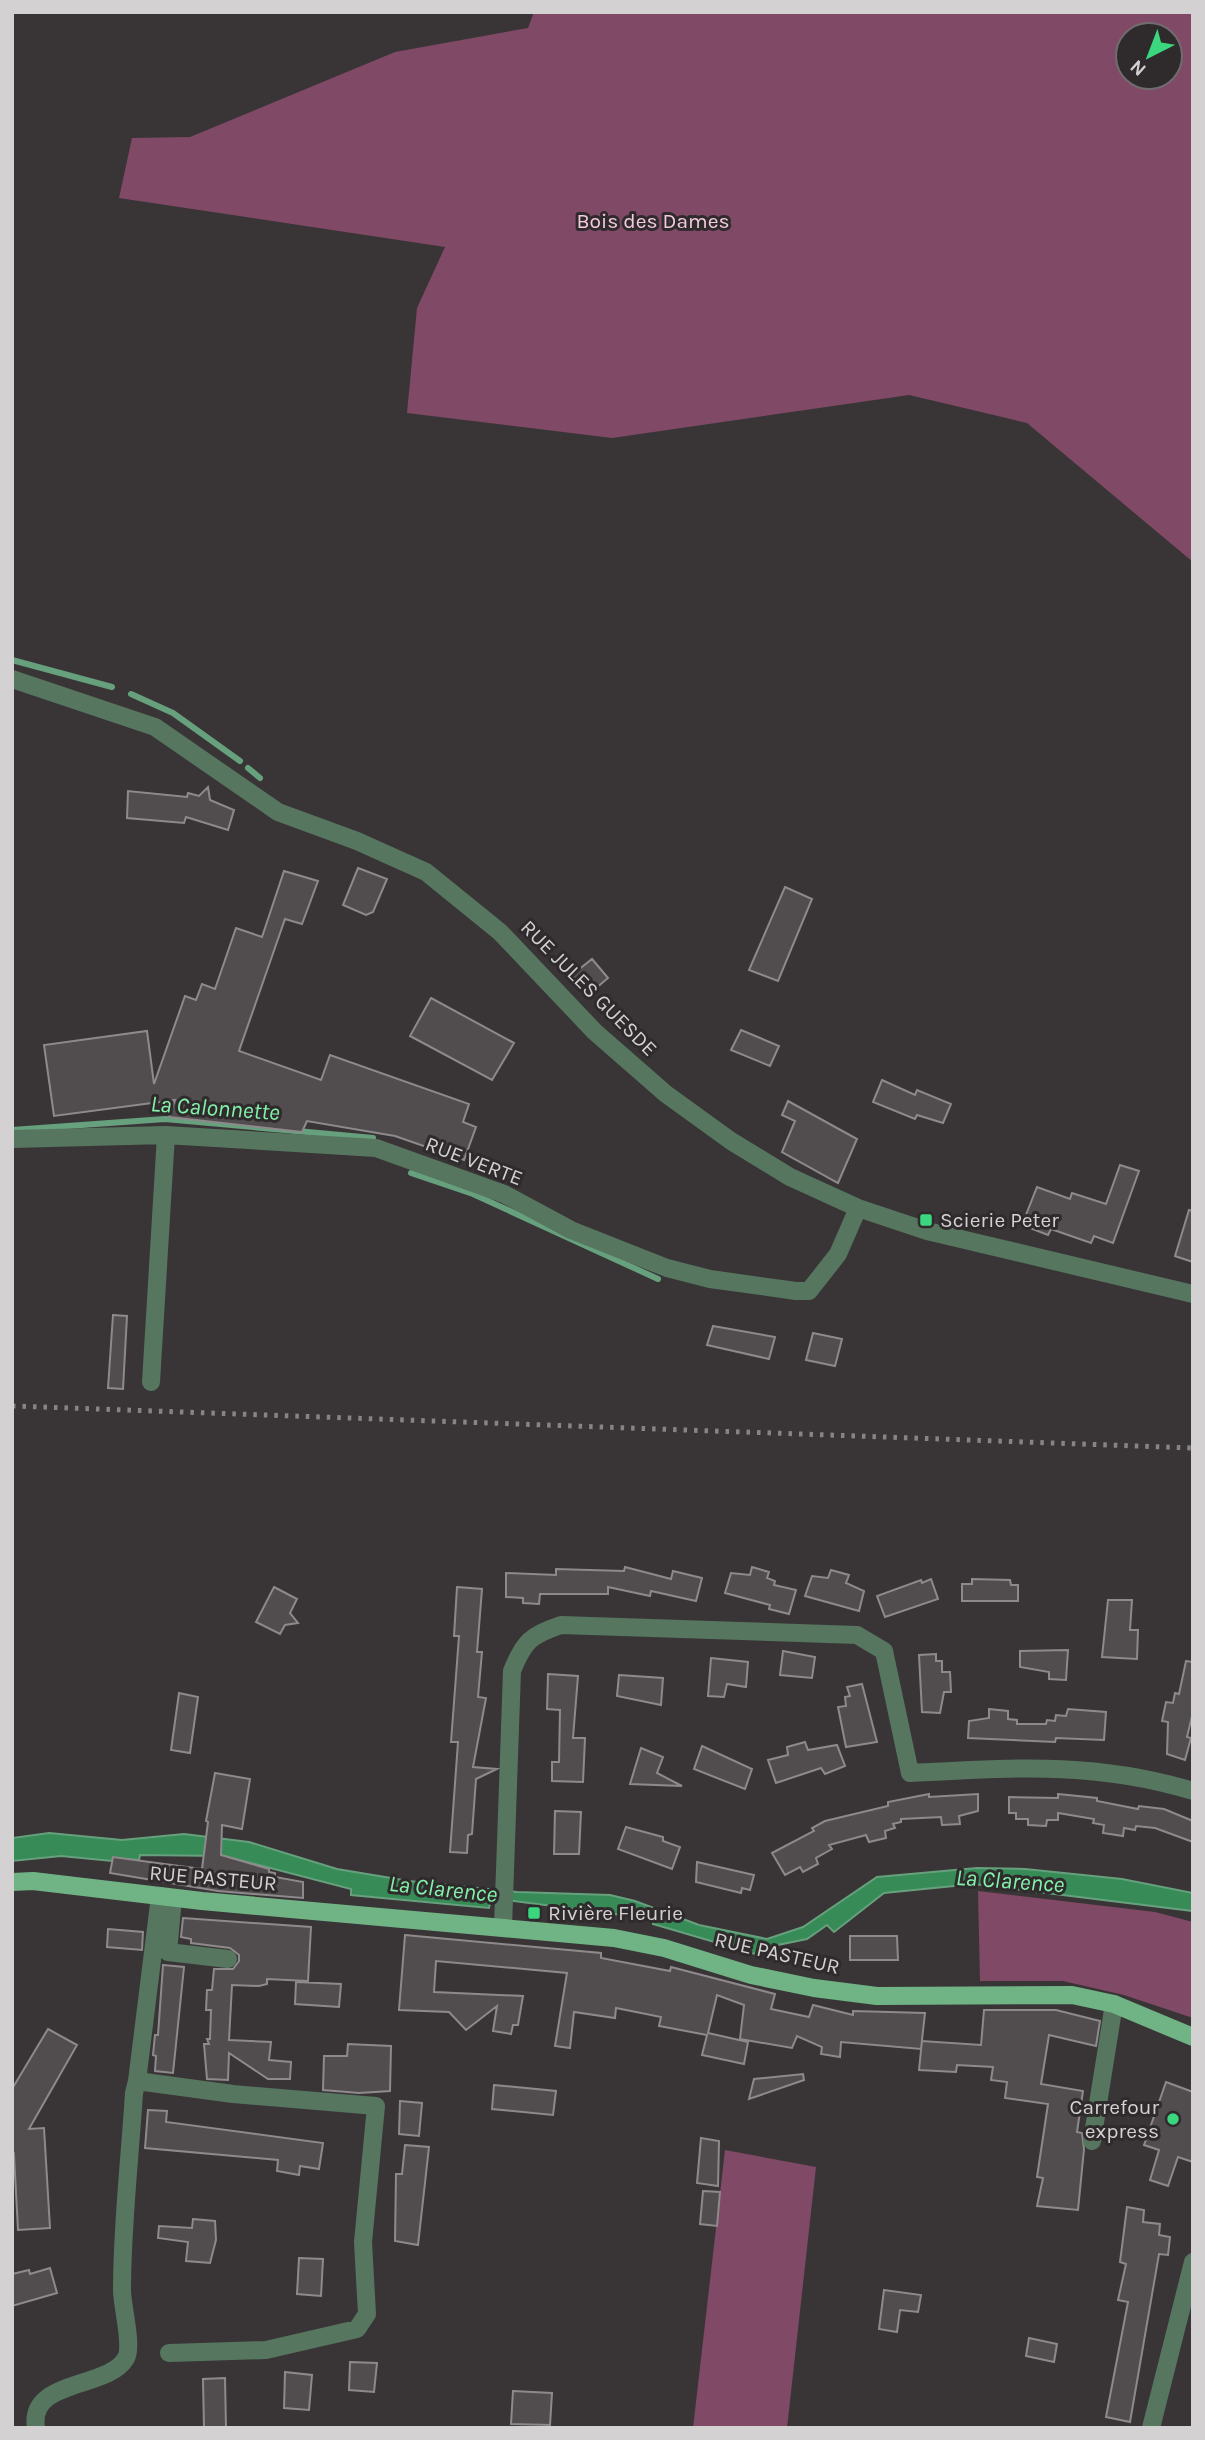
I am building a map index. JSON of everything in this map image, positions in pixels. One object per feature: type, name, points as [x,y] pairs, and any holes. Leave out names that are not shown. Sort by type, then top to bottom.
[{"type":"main road","name":"RUE PASTEUR","points":[[12,1882],[33,1881],[167,1897],[614,1938],[664,1948],[751,1975],[814,1988],[877,1996],[1072,1995],[1114,2004],[1193,2037]]},
{"type":"street","name":"RUE JULES GUESDE","points":[[12,679],[155,727],[278,812],[357,841],[426,872],[500,932],[595,1032],[666,1094],[731,1141],[790,1177],[858,1208],[927,1231],[1193,1294]]},
{"type":"street","name":"RUE VERTE","points":[[12,1139],[166,1135],[376,1148],[504,1194],[571,1230],[667,1268],[710,1279],[784,1290],[809,1291],[816,1286],[838,1254],[858,1208]]},
{"type":"street","points":[[151,1382],[166,1135]]},
{"type":"street","points":[[503,1927],[512,1671],[521,1648],[537,1633],[561,1625],[857,1635],[884,1651],[910,1773],[1048,1766],[1158,1780],[1193,1791]]},
{"type":"street","points":[[167,1897],[168,1952],[228,1959]]},
{"type":"street","points":[[36,2428],[34,2418],[54,2393],[115,2370],[126,2358],[128,2347],[122,2292],[134,2093],[167,1897]]},
{"type":"street","points":[[1092,2141],[1114,2004]]},
{"type":"street","points":[[137,2081],[233,2094],[376,2106],[363,2242],[367,2314],[357,2329],[266,2350],[169,2353]]},
{"type":"street","points":[[1152,2428],[1193,2262]]},
{"type":"green space","name":"Bois des Dames","points":[[534,12],[1193,12],[1193,562],[1027,423],[909,395],[612,438],[407,413],[417,308],[445,247],[119,198],[132,138],[190,137],[395,52],[528,28]]},
{"type":"green space","points":[[978,1891],[1155,1912],[1193,1922],[1193,2018],[1124,1995],[1063,1981],[980,1981]]},
{"type":"green space","points":[[725,2150],[816,2167],[787,2428],[693,2428]]},
{"type":"water","name":"La Clarence","points":[[49,1833],[122,1840],[184,1834],[249,1842],[337,1869],[409,1881],[517,1892],[610,1895],[635,1901],[699,1925],[767,1939],[803,1927],[877,1877],[977,1868],[1025,1869],[1122,1879],[1193,1893],[1193,1911],[974,1884],[884,1893],[834,1932],[827,1925],[807,1939],[763,1948],[759,1955],[653,1924],[653,1919],[491,1898],[489,1908],[351,1895],[351,1889],[224,1856],[140,1855],[139,1860],[113,1858],[112,1861],[61,1856],[12,1861],[12,1838]]},
{"type":"building","points":[[208,787],[210,800],[234,810],[228,830],[186,817],[184,823],[127,818],[128,791],[187,797],[188,793],[199,796]]},
{"type":"building","points":[[358,868],[387,879],[373,912],[366,915],[343,905]]},
{"type":"building","points":[[284,871],[318,881],[302,924],[285,919],[239,1051],[321,1080],[330,1055],[469,1104],[463,1122],[476,1127],[464,1160],[395,1136],[307,1121],[302,1132],[169,1117],[175,1100],[54,1116],[44,1045],[147,1031],[154,1084],[185,996],[196,1000],[202,984],[215,989],[236,928],[262,937]]},
{"type":"building","points":[[785,887],[812,899],[778,981],[749,970]]},
{"type":"building","points":[[592,959],[608,978],[588,995],[572,975]]},
{"type":"building","points":[[431,998],[514,1043],[492,1080],[410,1036]]},
{"type":"building","points":[[741,1030],[779,1046],[770,1066],[731,1050]]},
{"type":"building","points":[[882,1080],[915,1095],[917,1090],[951,1104],[943,1123],[917,1115],[915,1119],[873,1102]]},
{"type":"building","points":[[788,1101],[857,1139],[838,1183],[782,1152],[795,1121],[782,1115]]},
{"type":"building","points":[[1120,1165],[1139,1171],[1113,1243],[1094,1236],[1091,1243],[1051,1229],[1048,1235],[1022,1225],[1037,1187],[1070,1199],[1072,1193],[1106,1204]]},
{"type":"building","points":[[1189,1210],[1193,1211],[1193,1262],[1175,1256]]},
{"type":"building","points":[[113,1315],[127,1316],[123,1389],[108,1388]]},
{"type":"building","points":[[713,1326],[775,1337],[769,1359],[707,1345]]},
{"type":"building","points":[[813,1333],[842,1339],[835,1366],[806,1360]]},
{"type":"building","points":[[625,1567],[671,1579],[673,1571],[702,1578],[696,1601],[651,1591],[650,1596],[608,1587],[608,1594],[540,1594],[539,1604],[523,1603],[523,1598],[506,1597],[506,1573],[556,1575],[556,1569],[624,1571]]},
{"type":"building","points":[[752,1567],[769,1572],[767,1578],[775,1581],[774,1585],[796,1590],[789,1614],[769,1609],[770,1605],[725,1593],[731,1573],[750,1575]]},
{"type":"building","points":[[831,1570],[849,1575],[846,1583],[864,1591],[859,1611],[805,1596],[812,1576],[828,1578]]},
{"type":"building","points":[[931,1579],[938,1599],[885,1617],[877,1596]]},
{"type":"building","points":[[972,1579],[1010,1580],[1011,1585],[1018,1585],[1018,1601],[962,1601],[962,1584],[972,1584]]},
{"type":"building","points":[[274,1587],[297,1599],[290,1613],[298,1623],[285,1625],[280,1634],[256,1622]]},
{"type":"building","points":[[457,1587],[482,1589],[477,1652],[482,1652],[478,1697],[486,1698],[473,1767],[497,1769],[476,1779],[472,1834],[468,1835],[467,1853],[450,1852],[458,1742],[451,1742],[459,1636],[454,1636]]},
{"type":"building","points":[[1108,1600],[1132,1600],[1130,1630],[1138,1630],[1137,1659],[1102,1657]]},
{"type":"building","points":[[1068,1650],[1066,1680],[1049,1679],[1049,1672],[1020,1667],[1020,1651]]},
{"type":"building","points":[[783,1651],[815,1657],[812,1678],[780,1675]]},
{"type":"building","points":[[936,1654],[936,1661],[942,1661],[942,1672],[950,1672],[951,1692],[944,1692],[940,1713],[922,1712],[919,1655]]},
{"type":"building","points":[[711,1658],[748,1662],[746,1687],[727,1684],[724,1697],[708,1696]]},
{"type":"building","points":[[1186,1661],[1193,1662],[1193,1712],[1187,1737],[1191,1738],[1185,1760],[1167,1754],[1168,1722],[1162,1721],[1166,1702],[1173,1703],[1175,1693],[1179,1694]]},
{"type":"building","points":[[548,1674],[578,1676],[573,1738],[585,1738],[583,1782],[552,1781],[552,1762],[559,1762],[560,1710],[547,1709]]},
{"type":"building","points":[[619,1675],[663,1678],[661,1705],[617,1696]]},
{"type":"building","points":[[862,1684],[877,1742],[846,1747],[838,1707],[846,1706],[845,1697],[850,1696],[847,1687]]},
{"type":"building","points":[[179,1693],[198,1697],[190,1753],[171,1750]]},
{"type":"building","points":[[989,1709],[1008,1711],[1008,1719],[1017,1720],[1017,1724],[1046,1724],[1047,1720],[1055,1721],[1056,1715],[1066,1716],[1068,1709],[1106,1712],[1104,1740],[1056,1738],[1055,1742],[968,1738],[969,1721],[989,1718]]},
{"type":"building","points":[[805,1742],[808,1750],[837,1745],[845,1766],[825,1774],[821,1768],[776,1783],[768,1760],[788,1755],[787,1747]]},
{"type":"building","points":[[702,1746],[752,1769],[745,1789],[694,1769]]},
{"type":"building","points":[[641,1748],[663,1757],[657,1773],[682,1786],[630,1784]]},
{"type":"building","points":[[215,1773],[250,1779],[242,1829],[222,1825],[221,1855],[269,1869],[269,1872],[275,1873],[275,1877],[303,1882],[303,1898],[218,1891],[110,1873],[113,1857],[202,1869],[206,1821]]},
{"type":"building","points":[[929,1794],[929,1797],[978,1794],[978,1811],[959,1816],[960,1824],[942,1825],[941,1817],[901,1819],[901,1822],[893,1824],[895,1828],[885,1831],[886,1838],[869,1842],[866,1835],[829,1845],[832,1849],[816,1858],[818,1864],[803,1872],[800,1867],[785,1875],[772,1853],[814,1831],[812,1828],[825,1821],[888,1806],[888,1802]]},
{"type":"building","points":[[1058,1794],[1097,1798],[1097,1801],[1138,1809],[1139,1806],[1164,1809],[1193,1821],[1193,1842],[1155,1828],[1136,1826],[1135,1830],[1124,1828],[1123,1836],[1103,1833],[1104,1825],[1093,1823],[1094,1819],[1058,1813],[1058,1820],[1047,1820],[1046,1826],[1028,1825],[1028,1819],[1016,1819],[1016,1813],[1009,1813],[1009,1797],[1058,1798]]},
{"type":"building","points":[[555,1811],[581,1812],[579,1854],[554,1854]]},
{"type":"building","points":[[626,1827],[663,1837],[663,1841],[680,1847],[672,1869],[618,1849]]},
{"type":"building","points":[[697,1862],[754,1875],[750,1890],[742,1888],[741,1893],[696,1882]]},
{"type":"building","points":[[183,1918],[311,1927],[308,1981],[267,1979],[267,1984],[259,1986],[232,1985],[229,2040],[271,2042],[269,2060],[291,2062],[290,2079],[268,2079],[229,2053],[228,2080],[207,2079],[204,2044],[209,2044],[207,2039],[210,2039],[211,2010],[206,2010],[207,1990],[212,1990],[214,1969],[233,1969],[239,1961],[239,1955],[230,1948],[191,1943],[191,1939],[181,1937]]},
{"type":"building","points":[[108,1929],[143,1932],[142,1950],[107,1947]]},
{"type":"building","points":[[405,1935],[601,1953],[601,1958],[670,1971],[671,1967],[775,1994],[771,2009],[809,2017],[813,2005],[853,2015],[853,2011],[925,2013],[921,2049],[841,2042],[840,2057],[821,2054],[822,2047],[797,2036],[792,2048],[740,2039],[744,2005],[717,1995],[708,2033],[748,2042],[744,2064],[702,2055],[707,2035],[659,2026],[661,2017],[616,2008],[615,2018],[574,2012],[570,2048],[555,2046],[567,1973],[436,1961],[434,1992],[523,1996],[518,2025],[513,2025],[511,2034],[493,2031],[497,2006],[466,2030],[449,2012],[399,2010]]},
{"type":"building","points":[[850,1936],[897,1936],[898,1960],[850,1960]]},
{"type":"building","points":[[163,1965],[184,1967],[173,2073],[155,2071],[156,2056],[153,2055],[155,2035],[158,2035]]},
{"type":"building","points":[[296,1982],[341,1984],[339,2007],[295,2004]]},
{"type":"building","points":[[984,2010],[1056,2010],[1100,2021],[1096,2046],[1049,2035],[1041,2084],[1083,2091],[1077,2132],[1082,2133],[1084,2149],[1078,2210],[1037,2206],[1043,2178],[1037,2177],[1048,2104],[1005,2098],[1007,2082],[991,2080],[993,2067],[957,2065],[956,2072],[919,2070],[922,2041],[981,2045]]},
{"type":"building","points":[[48,2029],[77,2045],[29,2129],[44,2128],[50,2228],[18,2230],[14,2155],[12,2159],[12,2089]]},
{"type":"building","points":[[348,2044],[391,2046],[390,2091],[359,2093],[323,2090],[324,2056],[347,2056]]},
{"type":"building","points":[[803,2074],[804,2080],[749,2099],[754,2079]]},
{"type":"building","name":"Carrefour express","points":[[1166,2082],[1193,2092],[1193,2162],[1178,2157],[1168,2186],[1150,2180],[1159,2150],[1144,2145]]},
{"type":"building","points":[[494,2085],[556,2091],[553,2115],[492,2109]]},
{"type":"building","points":[[400,2101],[422,2103],[419,2136],[399,2134]]},
{"type":"building","points":[[148,2110],[167,2111],[166,2122],[323,2143],[319,2169],[300,2166],[299,2175],[277,2171],[278,2160],[145,2148]]},
{"type":"building","points":[[701,2138],[719,2141],[718,2186],[697,2183]]},
{"type":"building","points":[[405,2145],[429,2147],[418,2245],[395,2241],[396,2174],[402,2174]]},
{"type":"building","points":[[703,2191],[720,2192],[717,2226],[700,2224]]},
{"type":"building","points":[[1127,2207],[1144,2210],[1143,2222],[1160,2224],[1159,2235],[1170,2237],[1168,2255],[1159,2254],[1130,2422],[1106,2417],[1128,2302],[1118,2300],[1126,2264],[1120,2262]]},
{"type":"building","points":[[193,2219],[215,2221],[216,2240],[210,2263],[186,2261],[188,2242],[158,2238],[159,2226],[192,2228]]},
{"type":"building","points":[[299,2258],[323,2259],[321,2296],[297,2294]]},
{"type":"building","points":[[50,2268],[57,2293],[12,2306],[12,2274],[29,2270],[30,2274]]},
{"type":"building","points":[[884,2290],[921,2295],[918,2312],[900,2310],[897,2332],[879,2329]]},
{"type":"building","points":[[1029,2338],[1057,2344],[1054,2362],[1026,2356]]},
{"type":"building","points":[[350,2362],[377,2363],[374,2392],[349,2390]]},
{"type":"building","points":[[285,2372],[312,2375],[309,2410],[284,2408]]},
{"type":"building","points":[[225,2378],[226,2428],[204,2428],[203,2379]]},
{"type":"building","points":[[513,2391],[552,2393],[550,2425],[511,2424]]},
{"type":"waterway","points":[[12,660],[112,687]]},
{"type":"waterway","points":[[131,694],[173,713],[240,761]]},
{"type":"waterway","points":[[248,768],[260,778]]},
{"type":"waterway","name":"La Calonnette","points":[[12,1130],[165,1119],[373,1138]]},
{"type":"waterway","name":"La Calonnette","points":[[411,1173],[473,1194],[658,1279]]},
{"type":"railway","points":[[12,1406],[1193,1448]]},
{"type":"place","name":"Scierie Peter","points":[[926,1220]]},
{"type":"place","name":"Rivière Fleurie","points":[[534,1913]]},
{"type":"place","name":"Carrefour express","points":[[1173,2119]]}]
